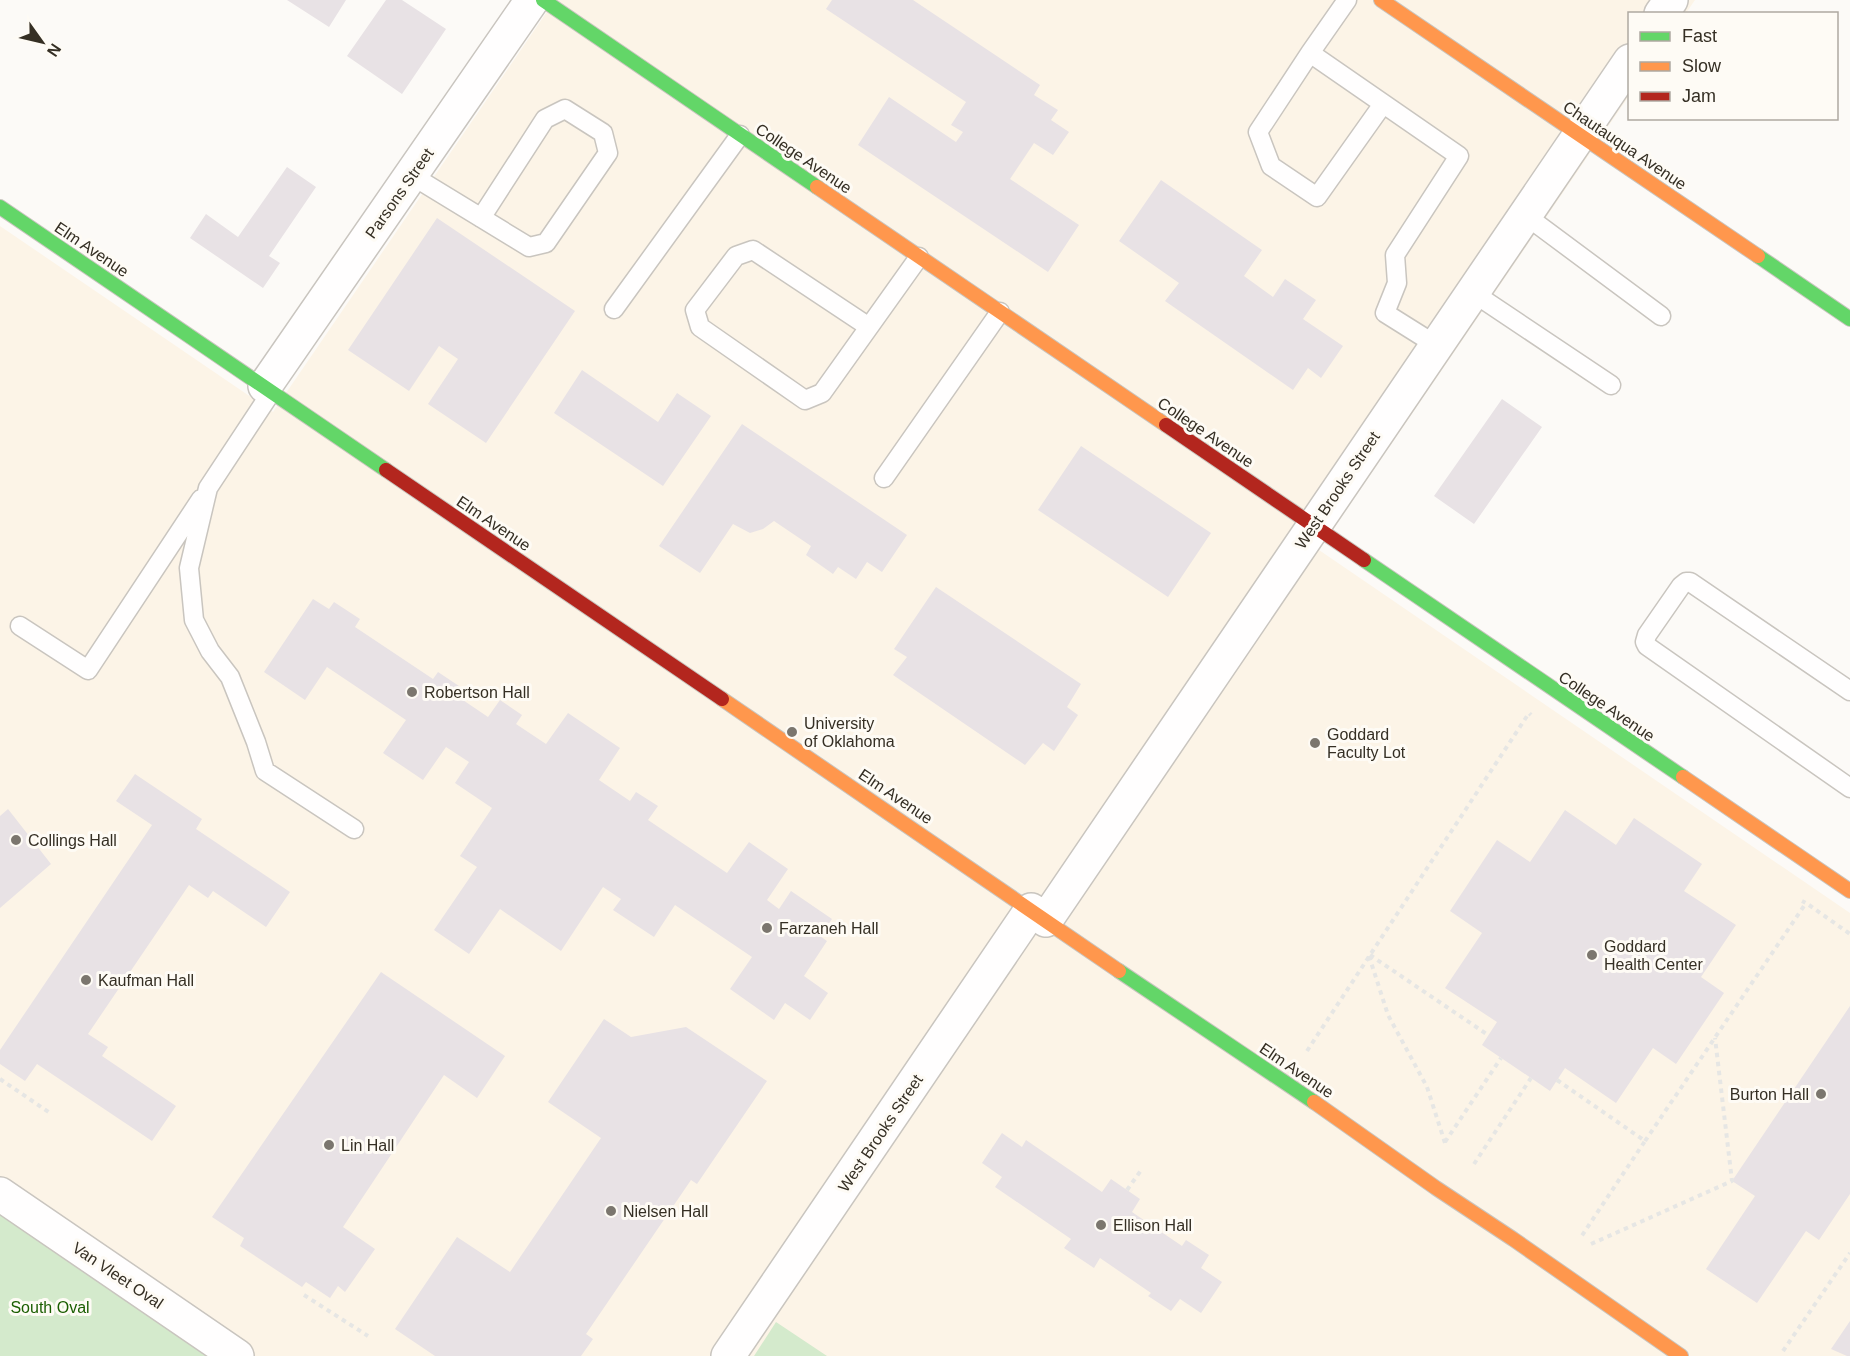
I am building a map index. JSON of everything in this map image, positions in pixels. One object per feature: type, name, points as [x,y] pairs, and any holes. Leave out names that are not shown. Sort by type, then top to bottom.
[{"type":"street","name":"Parsons Street","points":[[268,389],[411,175],[532,0]]},
{"type":"street","name":"College Avenue","points":[[543,0],[1850,891]]},
{"type":"street","name":"Chautauqua Avenue","points":[[1381,0],[1850,319]]},
{"type":"street","name":"West Brooks Street","points":[[728,1356],[1313,526],[1628,62]]},
{"type":"street","name":"Elm Avenue","points":[[0,207],[1076,942],[1328,1111],[1681,1356]]},
{"type":"street","name":"Van Vleet Oval","points":[[0,1194],[237,1356]]},
{"type":"lane","points":[[1347,0],[1258,132],[1271,166],[1317,197],[1383,104]]},
{"type":"lane","points":[[1310,53],[1460,156],[1395,255],[1397,283],[1385,313],[1436,345]]},
{"type":"lane","points":[[411,175],[481,218],[529,247],[546,243],[608,153],[603,132],[565,109],[545,119],[481,218]]},
{"type":"lane","points":[[614,309],[740,135]]},
{"type":"lane","points":[[1525,214],[1660,316]]},
{"type":"lane","points":[[869,327],[753,250],[736,256],[695,310],[700,327],[806,400],[822,393],[919,257]]},
{"type":"lane","points":[[1472,292],[1611,386]]},
{"type":"lane","points":[[884,478],[1000,312]]},
{"type":"lane","points":[[20,626],[88,670],[208,488],[268,389]]},
{"type":"lane","points":[[208,488],[189,568],[194,620],[210,651],[230,677],[265,771],[354,829]]},
{"type":"lane","points":[[1850,691],[1690,582],[1681,586],[1647,635],[1645,642],[1647,646],[1850,788]]},
{"type":"path","points":[[1307,1052],[1529,713],[1539,720]]},
{"type":"path","points":[[1796,897],[1850,934]]},
{"type":"path","points":[[1581,1237],[1806,903]]},
{"type":"path","points":[[1369,955],[1488,1035]]},
{"type":"path","points":[[1369,955],[1388,1015],[1427,1087],[1445,1143],[1501,1058]]},
{"type":"path","points":[[1591,1244],[1732,1181],[1714,1038]]},
{"type":"path","points":[[1474,1164],[1531,1078]]},
{"type":"path","points":[[0,1079],[50,1113]]},
{"type":"path","points":[[1557,1080],[1645,1142]]},
{"type":"path","points":[[1127,1190],[1142,1169]]},
{"type":"path","points":[[1783,1351],[1850,1253]]},
{"type":"path","points":[[304,1295],[368,1336]]},
{"type":"shaded area","name":"University of Oklahoma","points":[[555,0],[1695,0],[1687,12],[1628,12],[1628,97],[1319,550],[1850,913],[1850,1356],[0,1356],[0,226],[273,412]]},
{"type":"green space","name":"South Oval","points":[[0,1213],[210,1356],[0,1356]]},
{"type":"green space","points":[[776,1322],[827,1356],[754,1356]]},
{"type":"building","points":[[287,0],[346,0],[329,27]]},
{"type":"building","points":[[386,0],[402,0],[446,29],[402,94],[347,56]]},
{"type":"building","points":[[832,0],[913,0],[1040,85],[1034,95],[1058,110],[1051,120],[1069,132],[1053,155],[1034,143],[1010,179],[1079,225],[1048,272],[858,145],[889,97],[956,142],[963,132],[951,125],[966,102],[826,9]]},
{"type":"building","points":[[287,167],[316,187],[269,256],[280,263],[263,288],[190,238],[206,214],[238,237]]},
{"type":"building","points":[[1161,180],[1262,250],[1244,276],[1273,297],[1285,279],[1316,300],[1303,319],[1343,346],[1321,378],[1308,368],[1293,390],[1165,301],[1179,283],[1119,241]]},
{"type":"building","points":[[437,218],[575,311],[486,443],[428,404],[458,359],[439,346],[409,391],[348,350]]},
{"type":"building","points":[[582,370],[658,422],[677,393],[711,416],[663,486],[554,413]]},
{"type":"building","points":[[1502,399],[1542,427],[1474,524],[1434,496]]},
{"type":"building","points":[[742,424],[907,535],[882,572],[867,562],[856,579],[838,567],[833,574],[806,555],[811,546],[774,521],[763,529],[750,533],[733,524],[700,573],[659,546]]},
{"type":"building","points":[[1081,446],[1211,533],[1168,597],[1038,510]]},
{"type":"building","points":[[936,587],[1081,684],[1067,707],[1078,715],[1054,751],[1043,743],[1025,765],[893,675],[907,657],[894,649]]},
{"type":"building","points":[[313,599],[329,609],[334,602],[360,619],[355,627],[433,679],[438,672],[462,688],[457,696],[488,717],[500,700],[522,715],[516,724],[546,744],[568,713],[620,748],[599,780],[630,801],[636,792],[658,806],[648,820],[727,873],[749,842],[788,869],[767,900],[779,909],[791,891],[832,919],[820,936],[827,941],[804,976],[828,993],[810,1020],[785,1003],[774,1020],[730,989],[752,957],[675,905],[654,937],[613,910],[621,899],[603,887],[561,951],[500,909],[469,954],[434,930],[477,867],[460,856],[492,808],[455,783],[469,762],[446,747],[423,780],[383,753],[406,720],[327,667],[305,700],[264,672]]},
{"type":"building","name":"Kaufman Hall","points":[[135,774],[202,819],[196,829],[290,892],[266,927],[213,891],[208,898],[189,885],[88,1034],[108,1047],[102,1056],[176,1106],[152,1141],[37,1064],[25,1081],[0,1064],[0,1050],[152,825],[116,801]]},
{"type":"building","name":"Collings Hall","points":[[8,809],[51,864],[0,908],[0,816]]},
{"type":"building","name":"Goddard Health Center","points":[[1565,810],[1616,845],[1634,818],[1702,864],[1684,891],[1736,925],[1701,977],[1724,993],[1676,1064],[1653,1048],[1616,1103],[1565,1068],[1550,1091],[1482,1045],[1497,1022],[1445,988],[1482,933],[1450,911],[1497,840],[1530,862]]},
{"type":"building","name":"Lin Hall","points":[[381,972],[505,1056],[477,1098],[444,1075],[343,1227],[375,1249],[345,1292],[338,1286],[330,1298],[306,1282],[302,1287],[240,1246],[244,1238],[212,1217]]},
{"type":"building","name":"Burton Hall","points":[[1850,1006],[1850,1194],[1819,1240],[1806,1231],[1757,1303],[1706,1269],[1755,1196],[1732,1181]]},
{"type":"building","name":"Nielsen Hall","points":[[604,1019],[631,1037],[686,1027],[767,1081],[697,1184],[691,1180],[586,1334],[593,1339],[581,1356],[435,1356],[395,1329],[457,1237],[510,1272],[601,1138],[548,1102]]},
{"type":"building","name":"Ellison Hall","points":[[1002,1133],[1022,1147],[1026,1140],[1102,1192],[1111,1179],[1140,1199],[1132,1212],[1182,1246],[1186,1240],[1209,1255],[1201,1268],[1222,1282],[1201,1313],[1180,1299],[1171,1311],[1148,1296],[1151,1293],[1100,1258],[1094,1268],[1064,1248],[1071,1239],[995,1187],[1002,1177],[982,1163]]},
{"type":"building","points":[[1850,1321],[1850,1356],[1847,1356],[1831,1349]]},
{"type":"traffic: fast","points":[[543,0],[817,187]]},
{"type":"traffic: fast","points":[[0,207],[386,470]]},
{"type":"traffic: fast","points":[[1758,256],[1850,319]]},
{"type":"traffic: fast","points":[[1364,560],[1683,777]]},
{"type":"traffic: fast","points":[[1119,971],[1314,1102]]},
{"type":"traffic: slow","points":[[1381,0],[1758,256]]},
{"type":"traffic: slow","points":[[817,187],[1166,425]]},
{"type":"traffic: slow","points":[[722,699],[1119,971]]},
{"type":"traffic: slow","points":[[1683,777],[1850,891]]},
{"type":"traffic: slow","points":[[1314,1102],[1681,1356]]},
{"type":"traffic: jam","points":[[1166,425],[1364,560]]},
{"type":"traffic: jam","points":[[386,470],[722,699]]},
{"type":"place","name":"Robertson Hall","points":[[412,692]]},
{"type":"place","name":"University of Oklahoma","points":[[792,732]]},
{"type":"place","name":"Goddard Faculty Lot","points":[[1315,743]]},
{"type":"place","name":"Collings Hall","points":[[16,840]]},
{"type":"place","name":"Farzaneh Hall","points":[[767,928]]},
{"type":"place","name":"Goddard Health Center","points":[[1592,955]]},
{"type":"place","name":"Kaufman Hall","points":[[86,980]]},
{"type":"place","name":"Burton Hall","points":[[1821,1094]]},
{"type":"place","name":"Lin Hall","points":[[329,1145]]},
{"type":"place","name":"Nielsen Hall","points":[[611,1211]]},
{"type":"place","name":"Ellison Hall","points":[[1101,1225]]}]
